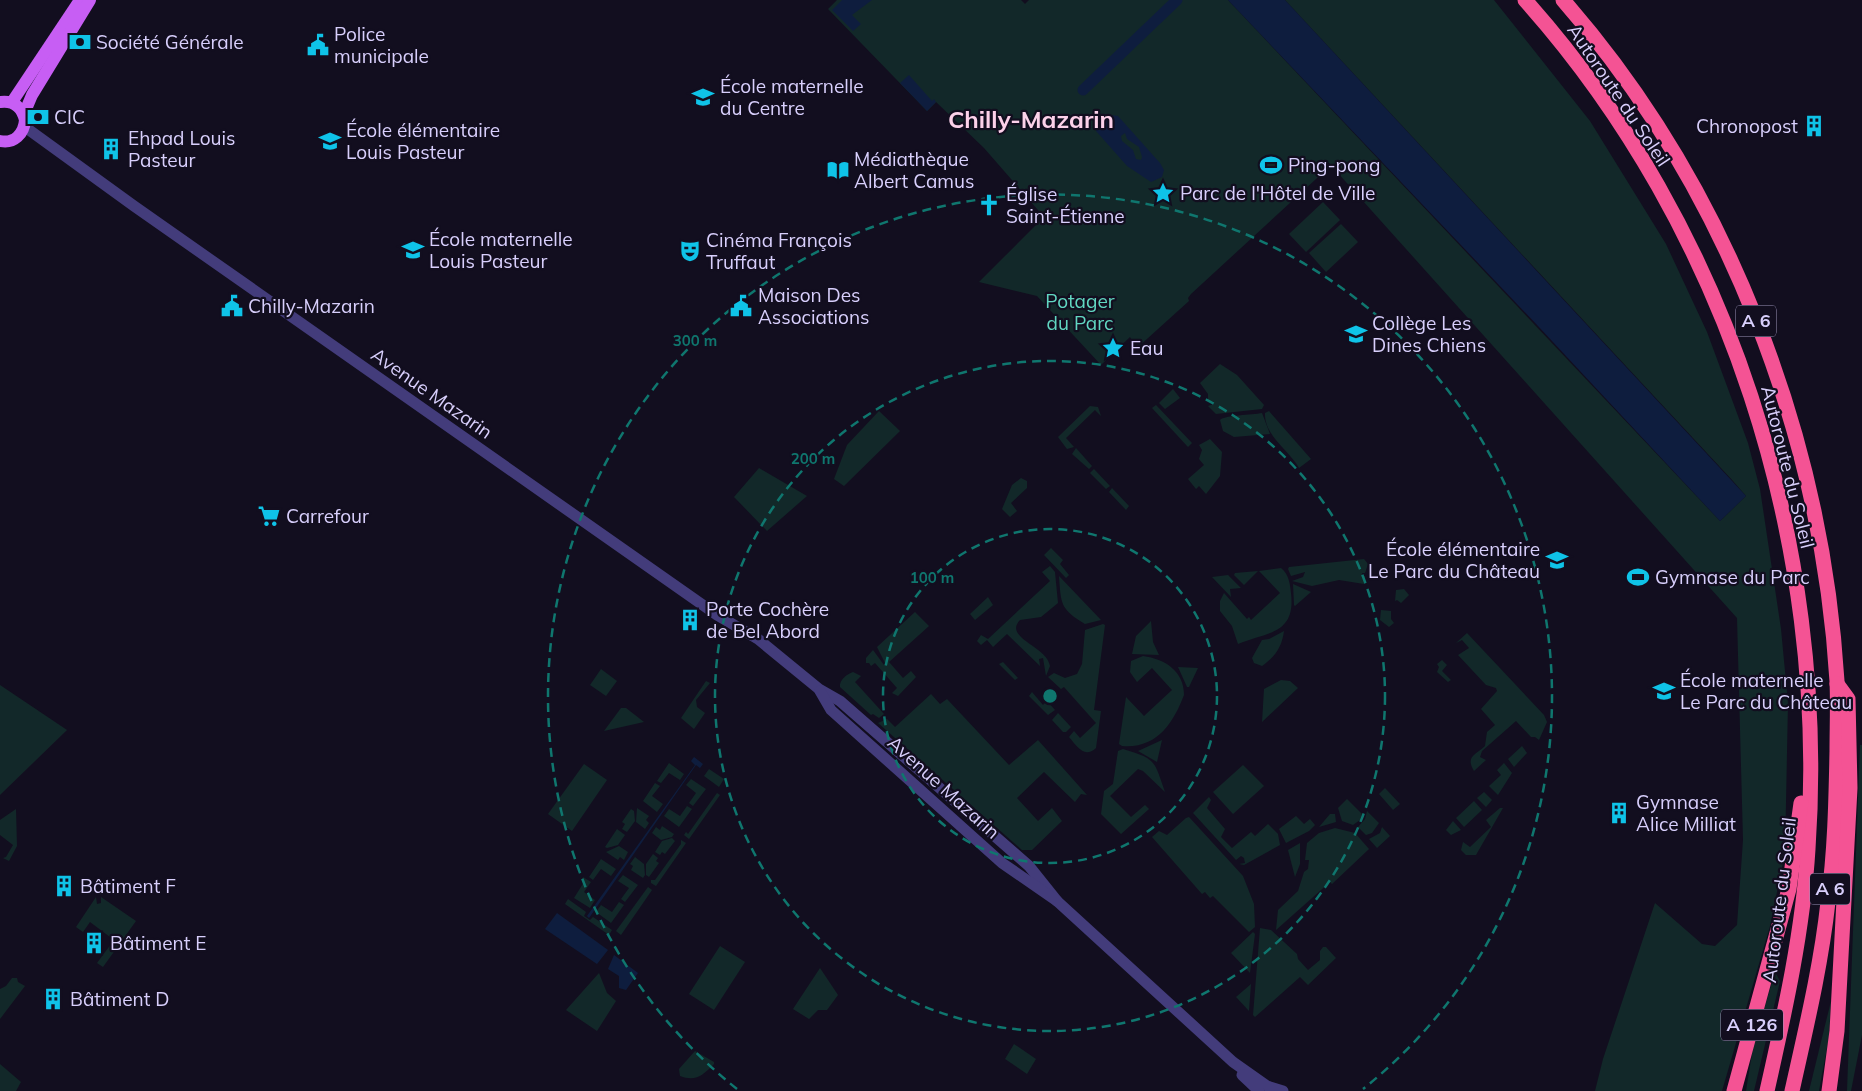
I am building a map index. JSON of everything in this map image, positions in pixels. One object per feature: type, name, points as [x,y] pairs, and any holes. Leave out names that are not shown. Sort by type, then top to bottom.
[{"type":"highway","name":"Autoroute du Soleil","points":[[1525,0],[1567,51],[1639,155],[1693,253],[1720,313],[1741,367],[1757,413],[1775,481],[1798,594],[1811,734],[1808,850],[1802,911],[1793,972],[1767,1091]]},
{"type":"highway","name":"Autoroute du Soleil","points":[[1564,1],[1613,62],[1666,142],[1720,239],[1751,308],[1786,405],[1813,506],[1831,613],[1837,684],[1836,814],[1828,903],[1817,975],[1792,1091]]},
{"type":"highway","points":[[1829,1091],[1838,1030],[1850,788],[1848,699],[1837,684]]},
{"type":"highway","name":"A 126","points":[[1734,1091],[1789,889],[1802,802],[1810,796]]},
{"type":"main road","points":[[24,114],[6,102],[50,46],[80,0]]},
{"type":"main road","points":[[2,144],[14,140],[21,134],[24,127],[24,114],[51,64],[90,0]]},
{"type":"main road","points":[[50,46],[53,52],[51,64]]},
{"type":"street","name":"Avenue Mazarin","points":[[24,127],[710,609],[758,639],[818,689],[831,710],[1002,863],[1056,901],[1259,1091]]},
{"type":"street","name":"Avenue Mazarin","points":[[1235,1067],[1267,1086],[1283,1091]]},
{"type":"street","points":[[1235,1067],[1250,1091]]},
{"type":"green space","name":"Potager du Parc","points":[[837,0],[1021,0],[1025,4],[1029,0],[1228,0],[1720,521],[1746,496],[1285,0],[1494,0],[1590,121],[1666,244],[1707,332],[1748,443],[1760,489],[1781,629],[1788,703],[1785,853],[1770,926],[1722,1091],[1595,1091],[1603,1059],[1655,903],[1702,944],[1715,946],[1737,925],[1743,840],[1737,618],[1328,162],[1328,168],[1191,294],[1188,298],[1189,301],[1137,348],[1130,337],[1101,365],[1037,296],[979,282],[1044,217],[984,148],[936,102],[927,111],[828,9]]},
{"type":"green space","points":[[1323,202],[1340,220],[1306,252],[1289,234]]},
{"type":"green space","points":[[1341,224],[1358,242],[1326,272],[1309,253]]},
{"type":"green space","points":[[1220,364],[1237,375],[1264,405],[1262,409],[1216,414],[1208,406],[1214,404],[1214,402],[1208,400],[1208,394],[1200,383]]},
{"type":"green space","points":[[1173,389],[1180,398],[1165,409],[1159,403]]},
{"type":"green space","points":[[1156,405],[1192,443],[1188,447],[1152,408]]},
{"type":"green space","points":[[1090,406],[1098,407],[1101,416],[1095,410],[1066,438],[1074,447],[1067,449],[1058,437]]},
{"type":"green space","points":[[879,411],[900,431],[844,486],[834,479],[847,445]]},
{"type":"green space","points":[[1269,411],[1311,459],[1299,468],[1269,429],[1265,413]]},
{"type":"green space","points":[[1262,413],[1270,434],[1234,437],[1223,431],[1220,420],[1223,418]]},
{"type":"green space","points":[[1210,439],[1222,452],[1220,476],[1206,494],[1199,486],[1196,489],[1188,479],[1204,465],[1199,459],[1202,450],[1199,445]]},
{"type":"green space","points":[[1076,448],[1092,466],[1089,469],[1072,454]]},
{"type":"green space","points":[[759,468],[807,496],[767,531],[734,497]]},
{"type":"green space","points":[[1094,469],[1110,486],[1106,489],[1090,473]]},
{"type":"green space","points":[[1021,478],[1027,481],[1027,488],[1011,503],[1017,511],[1010,517],[1002,509],[1012,485]]},
{"type":"green space","points":[[1112,488],[1129,506],[1126,510],[1109,492]]},
{"type":"green space","points":[[1051,548],[1063,560],[1060,564],[1069,575],[1066,578],[1044,555]]},
{"type":"green space","points":[[1364,559],[1368,564],[1365,573],[1362,573],[1362,576],[1365,576],[1364,584],[1339,580],[1312,586],[1292,581],[1303,577],[1305,572],[1291,576],[1288,569],[1289,567]]},
{"type":"green space","points":[[1050,566],[1055,572],[1058,603],[1041,617],[1020,620],[1016,626],[1017,632],[1021,637],[1047,659],[1050,666],[1046,676],[1043,658],[1039,659],[1040,666],[1007,634],[993,647],[987,640],[981,645],[977,641],[981,635],[988,639],[1050,581],[1042,572]]},
{"type":"green space","points":[[1281,568],[1287,576],[1290,586],[1291,607],[1289,617],[1277,630],[1238,644],[1232,626],[1220,611],[1220,601],[1224,593],[1247,619],[1249,617],[1251,620],[1280,593],[1259,571]]},
{"type":"green space","points":[[1258,571],[1244,585],[1234,575],[1235,573]]},
{"type":"green space","points":[[1228,575],[1241,588],[1230,589],[1231,597],[1212,577]]},
{"type":"green space","points":[[1059,576],[1101,620],[1085,624],[1066,610],[1060,593]]},
{"type":"green space","points":[[1293,584],[1311,592],[1295,606],[1294,605]]},
{"type":"green space","points":[[1404,589],[1409,595],[1401,603],[1397,600],[1395,601],[1396,590]]},
{"type":"green space","points":[[988,597],[993,605],[975,620],[970,614]]},
{"type":"green space","points":[[1381,610],[1391,611],[1391,619],[1394,623],[1389,627],[1380,620]]},
{"type":"green space","points":[[915,612],[929,626],[889,662],[903,678],[911,671],[916,677],[898,696],[892,693],[897,688],[875,663],[871,666],[869,663],[866,663],[866,658],[873,650],[884,665],[885,663],[877,647]]},
{"type":"green space","points":[[1151,621],[1153,642],[1159,655],[1132,654],[1136,636]]},
{"type":"green space","points":[[1105,625],[1094,710],[1101,711],[1096,748],[1092,751],[1084,752],[1069,737],[1074,731],[1080,738],[1096,723],[1064,687],[1061,689],[1048,677],[1054,673],[1065,678],[1077,674],[1082,664],[1085,630]]},
{"type":"green space","points":[[1284,631],[1280,647],[1271,659],[1262,666],[1254,663],[1252,658],[1262,640],[1269,639]]},
{"type":"green space","points":[[1467,633],[1544,715],[1547,722],[1539,740],[1531,737],[1516,721],[1482,751],[1480,757],[1486,760],[1474,771],[1471,759],[1485,746],[1487,732],[1495,725],[1481,709],[1497,691],[1496,688],[1486,685],[1458,655],[1469,648],[1462,640],[1456,643]]},
{"type":"green space","points":[[1143,656],[1159,660],[1172,668],[1181,679],[1184,695],[1169,725],[1162,733],[1144,743],[1134,746],[1122,746],[1119,744],[1126,697],[1144,716],[1172,690],[1152,668],[1137,682],[1130,672],[1131,661]]},
{"type":"green space","points":[[1442,660],[1447,665],[1442,671],[1451,680],[1448,682],[1437,672],[1439,667],[1437,664]]},
{"type":"green space","points":[[1003,662],[1018,678],[1015,680],[999,664]]},
{"type":"green space","points":[[1178,667],[1198,668],[1189,687],[1187,687]]},
{"type":"green space","points":[[601,669],[617,681],[606,696],[590,685]]},
{"type":"green space","points":[[853,672],[861,676],[855,682],[884,714],[879,718],[873,714],[871,715],[840,687],[844,678]]},
{"type":"green space","points":[[1281,680],[1290,681],[1298,688],[1262,722],[1264,689]]},
{"type":"green space","points":[[706,681],[710,683],[696,700],[697,707],[705,713],[694,729],[681,718]]},
{"type":"green space","points":[[0,685],[67,730],[0,795]]},
{"type":"green space","points":[[1032,692],[1043,705],[1047,701],[1055,710],[1048,715],[1029,696]]},
{"type":"green space","points":[[931,694],[940,704],[947,699],[1009,765],[1038,740],[1087,795],[1081,794],[1075,802],[1044,772],[1017,798],[1038,821],[1052,808],[1062,821],[1032,850],[1022,850],[878,723],[887,719],[895,727]]},
{"type":"green space","points":[[621,708],[626,708],[644,722],[604,731]]},
{"type":"green space","points":[[1058,713],[1071,727],[1066,732],[1063,732],[1052,720]]},
{"type":"green space","points":[[1162,740],[1157,762],[1138,751]]},
{"type":"green space","points":[[1860,745],[1862,745],[1862,1035],[1851,1091],[1847,1091]]},
{"type":"green space","points":[[1522,746],[1527,753],[1514,767],[1508,759]]},
{"type":"green space","points":[[1123,749],[1142,756],[1153,763],[1165,792],[1143,771],[1138,769],[1110,796],[1131,817],[1145,805],[1149,809],[1121,834],[1101,814],[1104,791],[1113,784],[1118,751]]},
{"type":"green space","points":[[669,763],[684,774],[680,780],[669,773],[661,783],[657,781]]},
{"type":"green space","points":[[1504,763],[1512,773],[1498,795],[1489,786],[1501,775],[1497,770]]},
{"type":"green space","points":[[584,764],[607,780],[572,831],[548,814]]},
{"type":"green space","points":[[1243,765],[1264,786],[1233,814],[1213,792]]},
{"type":"green space","points":[[709,769],[724,779],[719,787],[704,776]]},
{"type":"green space","points":[[691,779],[706,789],[693,806],[689,803],[696,793],[686,785]]},
{"type":"green space","points":[[655,783],[660,786],[652,796],[663,804],[657,812],[643,801]]},
{"type":"green space","points":[[1385,788],[1400,804],[1393,810],[1379,794]]},
{"type":"green space","points":[[1484,792],[1492,800],[1486,807],[1477,798]]},
{"type":"green space","points":[[717,793],[720,795],[689,839],[684,835],[686,832],[688,834]]},
{"type":"green space","points":[[1209,797],[1211,800],[1207,808],[1225,829],[1221,837],[1232,848],[1251,832],[1255,836],[1268,824],[1278,834],[1280,845],[1244,865],[1239,864],[1245,863],[1244,858],[1241,856],[1236,860],[1193,813]]},
{"type":"green space","points":[[1347,799],[1362,814],[1360,820],[1353,825],[1342,821],[1338,808]]},
{"type":"green space","points":[[1474,801],[1482,810],[1464,827],[1456,818]]},
{"type":"green space","points":[[687,806],[692,809],[679,827],[664,816],[669,809],[680,816]]},
{"type":"green space","points":[[637,808],[649,816],[646,820],[649,823],[645,829],[636,822]]},
{"type":"green space","points":[[1500,808],[1503,808],[1476,855],[1466,855],[1461,850],[1463,842],[1470,847],[1491,827],[1486,820]]},
{"type":"green space","points":[[16,809],[17,846],[9,861],[3,858],[6,857],[13,845],[0,835],[0,820]]},
{"type":"green space","points":[[631,809],[634,811],[635,821],[627,832],[622,829],[625,824],[622,822]]},
{"type":"green space","points":[[1367,811],[1379,823],[1372,833],[1366,835],[1358,827],[1365,819]]},
{"type":"green space","points":[[1330,814],[1335,814],[1336,822],[1319,827]]},
{"type":"green space","points":[[1296,816],[1304,824],[1310,819],[1315,825],[1309,831],[1286,843],[1279,829]]},
{"type":"green space","points":[[1189,817],[1243,876],[1254,904],[1255,927],[1249,932],[1213,896],[1210,898],[1205,892],[1202,894],[1152,837],[1159,831],[1167,835]]},
{"type":"green space","points":[[1453,821],[1461,830],[1451,835],[1446,830]]},
{"type":"green space","points":[[662,826],[674,834],[672,837],[661,840],[652,833],[656,827],[660,830]]},
{"type":"green space","points":[[1382,827],[1390,836],[1377,848],[1369,839],[1380,833]]},
{"type":"green space","points":[[1335,828],[1355,833],[1369,849],[1332,884],[1330,882],[1276,930],[1278,910],[1298,891],[1304,872],[1308,869],[1309,860],[1305,860],[1307,843],[1319,833]]},
{"type":"green space","points":[[617,829],[625,835],[618,845],[605,847]]},
{"type":"green space","points":[[672,838],[675,841],[665,854],[662,852],[660,855],[655,852],[662,841]]},
{"type":"green space","points":[[681,840],[686,843],[656,886],[651,883],[651,880],[655,880],[681,844]]},
{"type":"green space","points":[[1300,843],[1300,864],[1295,877],[1288,850]]},
{"type":"green space","points":[[619,846],[628,852],[624,860],[620,857],[618,860],[606,852]]},
{"type":"green space","points":[[653,854],[658,858],[656,861],[659,863],[649,877],[646,875],[646,864]]},
{"type":"green space","points":[[635,857],[644,864],[645,875],[643,878],[631,870],[633,866],[630,864]]},
{"type":"green space","points":[[601,859],[616,869],[611,876],[601,869],[593,880],[589,877]]},
{"type":"green space","points":[[623,875],[638,885],[625,902],[621,899],[629,888],[618,881]]},
{"type":"green space","points":[[583,877],[591,882],[584,892],[595,900],[590,908],[574,898],[584,882],[582,880]]},
{"type":"green space","points":[[648,887],[652,890],[621,935],[616,931]]},
{"type":"green space","points":[[96,897],[97,904],[101,903],[101,897],[136,921],[103,967],[97,963],[114,940],[90,922],[83,932],[76,927]]},
{"type":"green space","points":[[568,899],[586,912],[584,916],[590,920],[593,917],[612,930],[609,935],[565,904]]},
{"type":"green space","points":[[619,902],[624,905],[611,923],[596,912],[601,905],[612,912]]},
{"type":"green space","points":[[1260,928],[1271,930],[1297,954],[1298,959],[1308,970],[1320,960],[1320,951],[1323,947],[1326,947],[1336,958],[1308,985],[1300,977],[1255,1017],[1253,1015]]},
{"type":"green space","points":[[1253,932],[1255,934],[1250,973],[1231,953]]},
{"type":"green space","points":[[720,946],[745,962],[714,1010],[689,994]]},
{"type":"green space","points":[[820,968],[838,995],[827,1010],[818,1010],[809,1019],[793,1009]]},
{"type":"green space","points":[[1775,972],[1780,981],[1754,1091],[1746,1091],[1753,1047]]},
{"type":"green space","points":[[599,973],[607,993],[616,1001],[597,1031],[566,1010]]},
{"type":"green space","points":[[12,978],[17,978],[18,982],[25,986],[0,1019],[0,989],[6,986]]},
{"type":"green space","points":[[1251,984],[1249,1011],[1236,997]]},
{"type":"green space","points":[[1831,1001],[1829,1037],[1819,1091],[1809,1091]]},
{"type":"green space","points":[[1014,1044],[1036,1059],[1027,1074],[1005,1059]]},
{"type":"green space","points":[[695,1051],[714,1062],[714,1064],[695,1078],[680,1076],[679,1069]]},
{"type":"green space","points":[[0,1064],[21,1082],[16,1091],[0,1091]]},
{"type":"water","points":[[842,0],[872,0],[852,15],[861,24],[853,31],[832,10]]},
{"type":"water","points":[[1228,0],[1285,0],[1746,496],[1720,521],[1538,326]]},
{"type":"water","points":[[909,75],[932,101],[934,99],[936,102],[927,111],[900,83]]},
{"type":"water","points":[[1104,114],[1118,116],[1160,163],[1164,170],[1162,177],[1151,182],[1127,166],[1096,131],[1097,120]],"holes":[[[1125,133],[1127,139],[1139,147],[1141,160],[1136,159],[1133,150],[1122,141],[1121,136]]]},
{"type":"water","points":[[694,757],[703,764],[700,768],[696,765],[589,918],[587,916],[695,765],[691,761]]},
{"type":"water","points":[[557,913],[608,950],[597,964],[545,929]]},
{"type":"water","points":[[614,955],[638,973],[626,990],[619,988],[619,976],[608,969]]},
{"type":"waterway","points":[[1083,90],[1177,0]]},
{"type":"place","name":"Société Générale","points":[[80,42]]},
{"type":"place","name":"Police municipale","points":[[318,45]]},
{"type":"place","name":"École maternelle du Centre","points":[[703,97]]},
{"type":"place","name":"CIC","points":[[38,117]]},
{"type":"place","name":"Chronopost","points":[[1814,126]]},
{"type":"place","name":"École élémentaire Louis Pasteur","points":[[330,141]]},
{"type":"place","name":"Ehpad Louis Pasteur","points":[[111,149]]},
{"type":"place","name":"Ping-pong","points":[[1271,165]]},
{"type":"place","name":"Médiathèque Albert Camus","points":[[838,170]]},
{"type":"place","name":"Parc de l'Hôtel de Ville","points":[[1163,193]]},
{"type":"place","name":"Église Saint-Étienne","points":[[989,205]]},
{"type":"place","name":"École maternelle Louis Pasteur","points":[[413,250]]},
{"type":"place","name":"Cinéma François Truffaut","points":[[690,251]]},
{"type":"place","name":"Chilly-Mazarin","points":[[232,306]]},
{"type":"place","name":"Maison Des Associations","points":[[741,306]]},
{"type":"place","name":"Collège Les Dines Chiens","points":[[1356,334]]},
{"type":"place","name":"Eau","points":[[1113,348]]},
{"type":"place","name":"Carrefour","points":[[269,516]]},
{"type":"place","name":"École élémentaire Le Parc du Château","points":[[1557,560]]},
{"type":"place","name":"Gymnase du Parc","points":[[1638,577]]},
{"type":"place","name":"Porte Cochère de Bel Abord","points":[[690,620]]},
{"type":"place","name":"École maternelle Le Parc du Château","points":[[1664,691]]},
{"type":"place","name":"Gymnase Alice Milliat","points":[[1619,813]]},
{"type":"place","name":"Bâtiment F","points":[[64,886]]},
{"type":"place","name":"Bâtiment E","points":[[94,943]]},
{"type":"place","name":"Bâtiment D","points":[[53,999]]},
{"type":"district","name":"Chilly-Mazarin","points":[[1031,120]]}]
